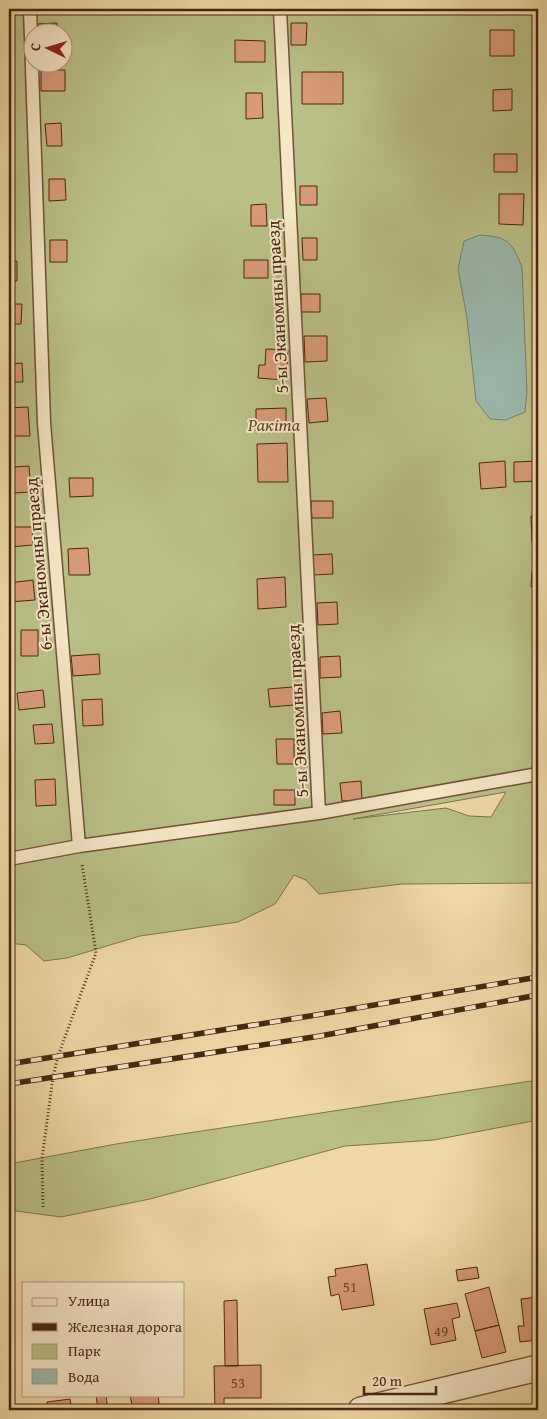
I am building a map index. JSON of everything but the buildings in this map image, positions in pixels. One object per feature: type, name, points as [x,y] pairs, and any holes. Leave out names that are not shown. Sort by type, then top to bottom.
[{"type":"street","points":[[361,1410],[538,1368]]},
{"type":"lane","name":"6-ы Эканомны праезд","points":[[30,9],[44,423],[79,846]]},
{"type":"lane","name":"5-ы Эканомны праезд","points":[[280,9],[319,813]]},
{"type":"lane","points":[[9,859],[79,846],[319,813],[538,774]]},
{"type":"path","points":[[43,1207],[42,1159],[53,1077],[58,1056],[96,953],[79,846]]},
{"type":"green space","name":"Ракіта","points":[[9,9],[538,9],[538,883],[402,884],[319,894],[306,880],[294,875],[275,904],[238,922],[140,936],[67,958],[44,961],[26,945],[9,943]],"holes":[[[506,792],[491,817],[469,816],[446,808],[353,819]]]},
{"type":"green space","points":[[538,1080],[538,1120],[434,1140],[345,1146],[150,1199],[61,1217],[9,1210],[9,1164],[116,1144]]},
{"type":"water","points":[[480,235],[497,237],[507,242],[515,251],[522,267],[527,392],[525,412],[506,420],[490,419],[476,401],[467,318],[458,269],[464,241]]},
{"type":"railway","points":[[9,1064],[538,977]]},
{"type":"railway","points":[[9,1084],[320,1036],[538,995]]}]
